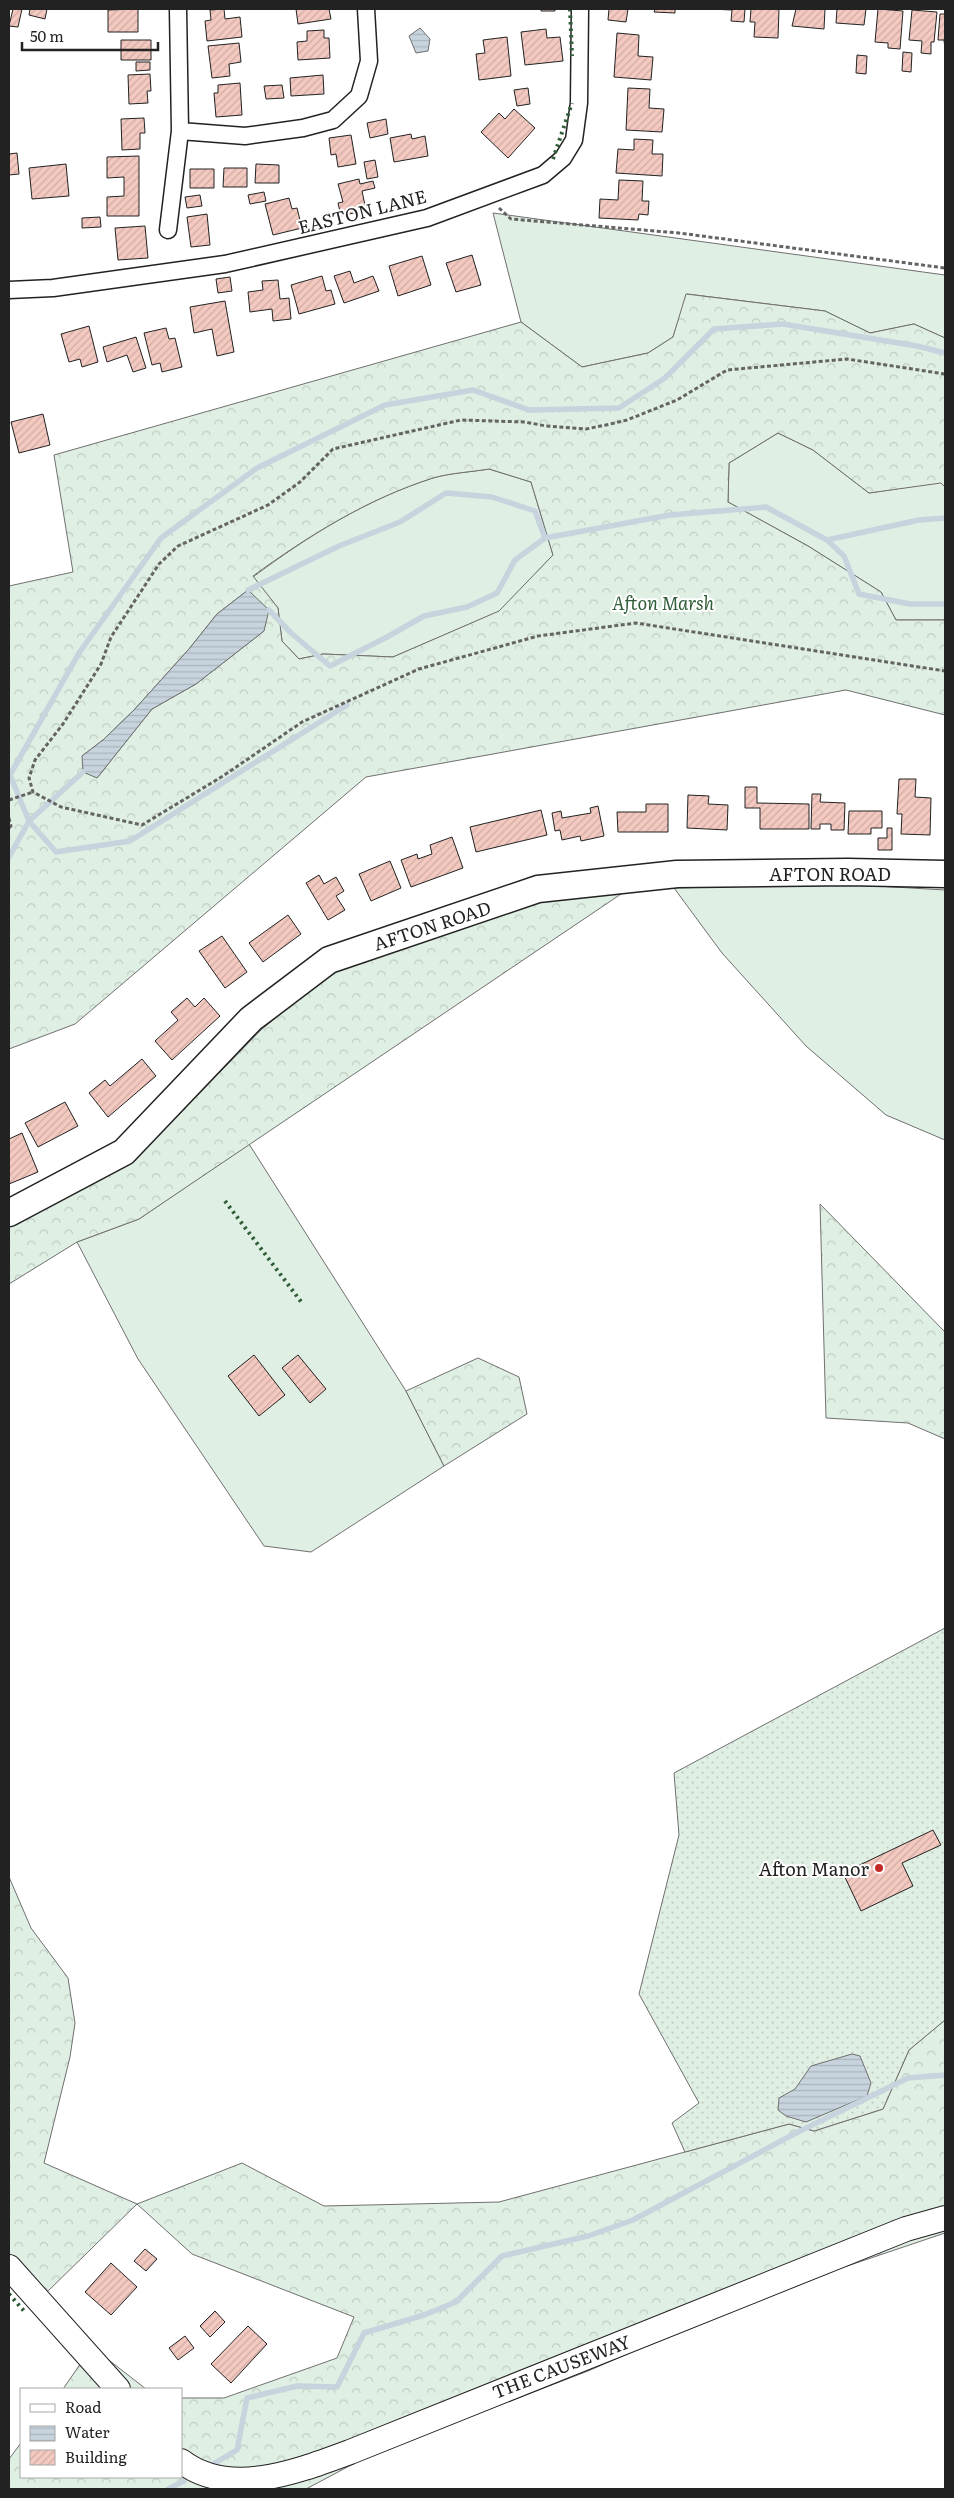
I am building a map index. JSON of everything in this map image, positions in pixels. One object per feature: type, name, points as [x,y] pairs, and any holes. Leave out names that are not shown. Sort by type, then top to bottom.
[{"type":"main road","name":"AFTON ROAD","points":[[9,1213],[124,1152],[251,1019],[328,960],[538,889],[677,874],[848,872],[945,874]]},
{"type":"street","points":[[168,230],[180,132],[178,9]]},
{"type":"street","points":[[180,132],[245,136],[303,128],[333,120],[359,96],[370,61],[366,9]]},
{"type":"street","name":"EASTON LANE","points":[[9,290],[53,288],[225,264],[427,218],[542,175],[563,158],[574,140],[579,103],[580,9]]},
{"type":"street","name":"THE CAUSEWAY","points":[[182,2462],[191,2472],[203,2480],[221,2487],[232,2488],[264,2484],[350,2452],[844,2253],[906,2229],[945,2218]]},
{"type":"street","points":[[9,2267],[117,2388]]},
{"type":"path","points":[[486,196],[511,219],[679,233],[945,268]]},
{"type":"path","points":[[945,374],[847,358],[727,370],[677,400],[627,420],[606,425],[586,428],[546,426],[525,422],[460,420],[333,449],[300,482],[268,506],[178,546],[159,564],[111,637],[96,672],[63,724],[35,760],[29,778],[33,792],[61,807],[142,826],[223,776],[302,722],[419,669],[538,636],[636,623],[945,671]]},
{"type":"path","points":[[9,800],[33,792]]},
{"type":"path","points":[[9,818],[11,826],[9,828]]},
{"type":"green space","points":[[493,213],[945,275],[945,338],[914,324],[870,333],[825,311],[687,294],[673,337],[648,353],[582,367],[521,322]]},
{"type":"green space","name":"Afton Marsh","points":[[686,294],[825,311],[870,333],[914,324],[945,338],[945,487],[941,483],[869,493],[813,450],[778,433],[729,463],[728,502],[808,546],[881,592],[896,620],[945,620],[945,715],[846,690],[366,777],[75,1024],[9,1049],[9,586],[73,572],[54,455],[521,322],[582,367],[648,353],[673,337]],"holes":[[[489,469],[531,482],[553,555],[499,611],[393,657],[323,654],[299,659],[282,641],[278,608],[253,576],[317,533],[385,497],[433,478]],[[248,590],[264,631],[196,684],[152,709],[97,778],[82,756],[103,740],[134,710],[189,649],[217,614]]]},
{"type":"green space","points":[[778,433],[813,450],[869,493],[942,482],[945,487],[945,620],[896,620],[881,592],[808,546],[728,502],[729,463]]},
{"type":"green space","points":[[489,469],[531,482],[553,555],[500,611],[393,657],[323,654],[299,659],[282,641],[278,608],[253,577],[317,533],[385,497],[433,478]]},
{"type":"green space","points":[[842,884],[945,890],[945,1140],[886,1115],[806,1046],[722,953],[674,888]]},
{"type":"green space","points":[[624,892],[139,1219],[77,1242],[9,1284],[9,1223],[132,1162],[261,1030],[337,967],[537,898]]},
{"type":"green space","points":[[249,1144],[406,1391],[444,1466],[311,1552],[264,1546],[138,1359],[77,1242],[139,1219]]},
{"type":"green space","points":[[820,1204],[945,1332],[945,1439],[908,1423],[826,1418]]},
{"type":"green space","points":[[478,1358],[519,1377],[527,1414],[444,1466],[406,1391]]},
{"type":"green space","points":[[945,1628],[945,2020],[909,2050],[883,2109],[814,2131],[789,2124],[685,2152],[672,2123],[699,2103],[639,1994],[679,1835],[674,1773]]},
{"type":"green space","points":[[9,1877],[31,1928],[68,1978],[75,2023],[70,2057],[44,2163],[137,2204],[44,2295],[9,2258]]},
{"type":"green space","points":[[945,2020],[945,2233],[770,2292],[588,2371],[372,2454],[306,2489],[9,2489],[9,2459],[20,2444],[20,2478],[182,2478],[182,2398],[224,2398],[337,2358],[354,2317],[192,2254],[137,2204],[242,2163],[324,2206],[499,2202],[789,2124],[814,2131],[883,2109],[909,2050]]},
{"type":"green space","points":[[92,2347],[145,2388],[64,2388]]},
{"type":"water","points":[[420,28],[430,39],[428,51],[416,53],[409,36]]},
{"type":"water","points":[[248,590],[269,610],[264,631],[196,684],[152,709],[97,778],[83,772],[82,756],[103,740],[134,710],[189,649],[217,614]]},
{"type":"water","points":[[852,2054],[860,2056],[871,2083],[867,2096],[806,2122],[786,2116],[778,2110],[779,2098],[795,2089],[811,2066]]},
{"type":"building","points":[[13,9],[22,9],[18,27],[9,26]]},
{"type":"building","points":[[30,9],[47,9],[45,19],[29,15]]},
{"type":"building","points":[[138,9],[138,32],[108,32],[108,10]]},
{"type":"building","points":[[224,9],[225,19],[240,17],[242,37],[207,41],[205,21],[211,20],[210,10]]},
{"type":"building","points":[[296,9],[329,9],[331,19],[298,24]]},
{"type":"building","points":[[541,9],[555,9],[555,11],[541,11]]},
{"type":"building","points":[[609,9],[628,9],[626,22],[608,20]]},
{"type":"building","points":[[655,9],[675,9],[675,13],[654,12]]},
{"type":"building","points":[[709,9],[745,9],[744,22],[731,21],[732,10]]},
{"type":"building","points":[[751,9],[779,9],[778,38],[754,37],[755,22],[750,22]]},
{"type":"building","points":[[796,9],[825,9],[824,29],[792,26]]},
{"type":"building","points":[[837,9],[866,9],[864,25],[836,23]]},
{"type":"building","points":[[878,9],[903,11],[900,49],[888,48],[888,43],[875,42]]},
{"type":"building","points":[[912,10],[937,12],[934,42],[931,42],[931,54],[921,53],[922,41],[909,40]]},
{"type":"building","points":[[940,14],[945,14],[945,49],[944,40],[938,40]]},
{"type":"building","points":[[546,29],[547,38],[560,37],[563,61],[525,65],[521,32]]},
{"type":"building","points":[[324,30],[324,38],[329,38],[330,58],[298,60],[297,42],[307,41],[307,31]]},
{"type":"building","points":[[617,33],[639,35],[638,56],[653,57],[651,80],[614,77]]},
{"type":"building","points":[[507,37],[511,76],[479,80],[476,54],[485,53],[483,40]]},
{"type":"building","points":[[121,40],[151,40],[151,60],[121,60]]},
{"type":"building","points":[[239,43],[241,62],[229,64],[230,76],[212,78],[208,46]]},
{"type":"building","points":[[903,52],[912,53],[911,72],[902,71]]},
{"type":"building","points":[[857,55],[867,56],[866,74],[856,73]]},
{"type":"building","points":[[136,62],[150,62],[150,70],[136,71]]},
{"type":"building","points":[[150,74],[151,91],[147,91],[148,103],[129,104],[128,75]]},
{"type":"building","points":[[323,75],[324,94],[291,96],[290,78]]},
{"type":"building","points":[[240,83],[242,115],[216,117],[214,93],[218,93],[218,85]]},
{"type":"building","points":[[282,85],[284,98],[266,99],[264,86]]},
{"type":"building","points":[[528,88],[530,104],[517,106],[514,90]]},
{"type":"building","points":[[628,88],[650,89],[649,108],[664,109],[662,132],[626,130]]},
{"type":"building","points":[[514,109],[535,128],[508,158],[481,132],[499,113],[505,119]]},
{"type":"building","points":[[144,118],[145,133],[140,133],[140,149],[122,150],[121,119]]},
{"type":"building","points":[[386,119],[388,134],[370,138],[367,123]]},
{"type":"building","points":[[411,134],[412,139],[425,136],[428,156],[394,162],[390,138]]},
{"type":"building","points":[[351,135],[356,164],[338,167],[336,154],[331,155],[329,138]]},
{"type":"building","points":[[634,139],[653,140],[652,154],[663,154],[662,176],[616,173],[618,149],[634,150]]},
{"type":"building","points":[[17,153],[19,174],[9,175],[9,154]]},
{"type":"building","points":[[139,156],[139,216],[107,216],[107,197],[124,196],[124,177],[107,178],[107,157]]},
{"type":"building","points":[[375,160],[378,177],[367,179],[364,162]]},
{"type":"building","points":[[66,164],[69,196],[32,199],[29,168]]},
{"type":"building","points":[[256,164],[279,165],[279,183],[255,183]]},
{"type":"building","points":[[224,168],[247,168],[247,187],[223,187]]},
{"type":"building","points":[[190,169],[214,169],[214,188],[190,188]]},
{"type":"building","points":[[359,179],[360,184],[373,181],[375,188],[362,191],[366,210],[341,216],[338,203],[343,202],[338,184]]},
{"type":"building","points":[[619,180],[643,181],[642,201],[649,201],[648,215],[639,214],[638,220],[599,218],[600,199],[618,200]]},
{"type":"building","points":[[264,192],[266,201],[250,204],[248,195]]},
{"type":"building","points":[[200,195],[202,206],[187,208],[185,197]]},
{"type":"building","points":[[289,198],[292,209],[297,208],[302,228],[273,235],[265,204]]},
{"type":"building","points":[[207,214],[210,245],[191,247],[187,217]]},
{"type":"building","points":[[100,217],[101,227],[82,228],[82,218]]},
{"type":"building","points":[[145,226],[148,258],[118,260],[115,228]]},
{"type":"building","points":[[472,255],[481,285],[456,292],[446,263]]},
{"type":"building","points":[[422,256],[431,285],[398,296],[389,266]]},
{"type":"building","points":[[350,271],[354,283],[373,276],[379,291],[344,303],[334,276]]},
{"type":"building","points":[[322,276],[326,291],[331,290],[335,304],[299,314],[291,285]]},
{"type":"building","points":[[230,277],[232,291],[218,293],[216,279]]},
{"type":"building","points":[[278,280],[280,299],[289,298],[291,319],[273,321],[272,309],[250,312],[248,292],[263,290],[262,281]]},
{"type":"building","points":[[225,301],[234,352],[217,356],[212,329],[194,333],[190,307]]},
{"type":"building","points":[[89,326],[98,362],[82,367],[80,359],[69,362],[61,334]]},
{"type":"building","points":[[166,328],[169,339],[175,338],[182,367],[162,372],[160,363],[152,365],[144,333]]},
{"type":"building","points":[[136,337],[146,368],[133,372],[127,355],[107,362],[103,347]]},
{"type":"building","points":[[43,414],[50,445],[19,453],[11,422]]},
{"type":"building","points":[[899,779],[916,779],[915,797],[931,798],[930,835],[901,834],[902,814],[897,814]]},
{"type":"building","points":[[745,787],[757,787],[757,803],[809,804],[809,829],[760,829],[760,808],[745,808]]},
{"type":"building","points":[[812,794],[821,794],[820,802],[845,803],[844,830],[831,830],[831,824],[820,824],[820,829],[811,829]]},
{"type":"building","points":[[688,795],[709,796],[708,804],[728,805],[727,830],[687,828]]},
{"type":"building","points":[[646,804],[668,804],[668,832],[618,832],[617,812],[646,812]]},
{"type":"building","points":[[598,806],[604,836],[581,841],[580,836],[562,840],[560,830],[555,831],[552,813],[561,811],[562,818],[591,813],[590,808]]},
{"type":"building","points":[[541,810],[547,835],[476,852],[470,827]]},
{"type":"building","points":[[849,811],[882,811],[882,828],[871,828],[871,834],[848,834]]},
{"type":"building","points":[[887,828],[892,828],[892,850],[878,850],[878,838],[887,838]]},
{"type":"building","points":[[452,837],[463,868],[411,887],[401,860],[417,854],[418,859],[432,854],[430,845]]},
{"type":"building","points":[[390,861],[401,888],[371,901],[359,874]]},
{"type":"building","points":[[319,875],[324,884],[336,877],[344,891],[336,896],[345,910],[328,920],[306,883]]},
{"type":"building","points":[[288,915],[301,934],[263,962],[249,943]]},
{"type":"building","points":[[222,936],[247,972],[225,988],[199,951]]},
{"type":"building","points":[[187,998],[195,1007],[204,998],[220,1016],[172,1060],[155,1041],[178,1020],[171,1012]]},
{"type":"building","points":[[142,1059],[156,1076],[108,1117],[89,1093],[105,1080],[110,1086]]},
{"type":"building","points":[[65,1102],[78,1126],[38,1147],[25,1123]]},
{"type":"building","points":[[22,1133],[38,1172],[9,1184],[9,1139]]},
{"type":"building","points":[[254,1355],[285,1395],[259,1416],[228,1376]]},
{"type":"building","points":[[298,1355],[326,1389],[310,1403],[282,1368]]},
{"type":"building","name":"Afton Manor","points":[[933,1830],[941,1845],[902,1863],[913,1886],[861,1911],[843,1873]]},
{"type":"building","points":[[145,2249],[157,2259],[146,2271],[134,2261]]},
{"type":"building","points":[[111,2263],[137,2287],[111,2315],[85,2292]]},
{"type":"building","points":[[215,2311],[225,2322],[210,2337],[200,2326]]},
{"type":"building","points":[[248,2326],[267,2344],[231,2383],[211,2364]]},
{"type":"building","points":[[185,2336],[194,2348],[178,2360],[169,2348]]},
{"type":"waterway","points":[[347,705],[130,841],[56,852],[29,821],[10,775],[79,653],[161,538],[257,468],[385,405],[473,390],[529,410],[619,408],[665,378],[714,329],[783,324],[917,346],[945,353]]},
{"type":"waterway","points":[[248,590],[339,546],[400,522],[446,493],[492,497],[535,511],[545,538]]},
{"type":"waterway","points":[[269,610],[291,633],[330,666],[424,616],[467,607],[497,593],[515,560],[545,538],[670,515],[766,507],[827,540],[844,556],[859,594],[910,604],[945,604]]},
{"type":"waterway","points":[[827,540],[919,520],[945,518]]},
{"type":"waterway","points":[[9,857],[29,821],[83,772]]},
{"type":"waterway","points":[[208,2467],[237,2450],[247,2398],[297,2386],[337,2387],[364,2333],[424,2315],[456,2302],[502,2256],[588,2236],[633,2220],[796,2133],[908,2078],[945,2075]]},
{"type":"waterway","points":[[168,2489],[184,2481]]},
{"type":"hedge","points":[[570,9],[572,56]]},
{"type":"hedge","points":[[553,159],[572,103]]},
{"type":"hedge","points":[[225,1201],[302,1303]]},
{"type":"hedge","points":[[9,2294],[25,2312]]},
{"type":"place","name":"Afton Manor","points":[[879,1868]]}]
